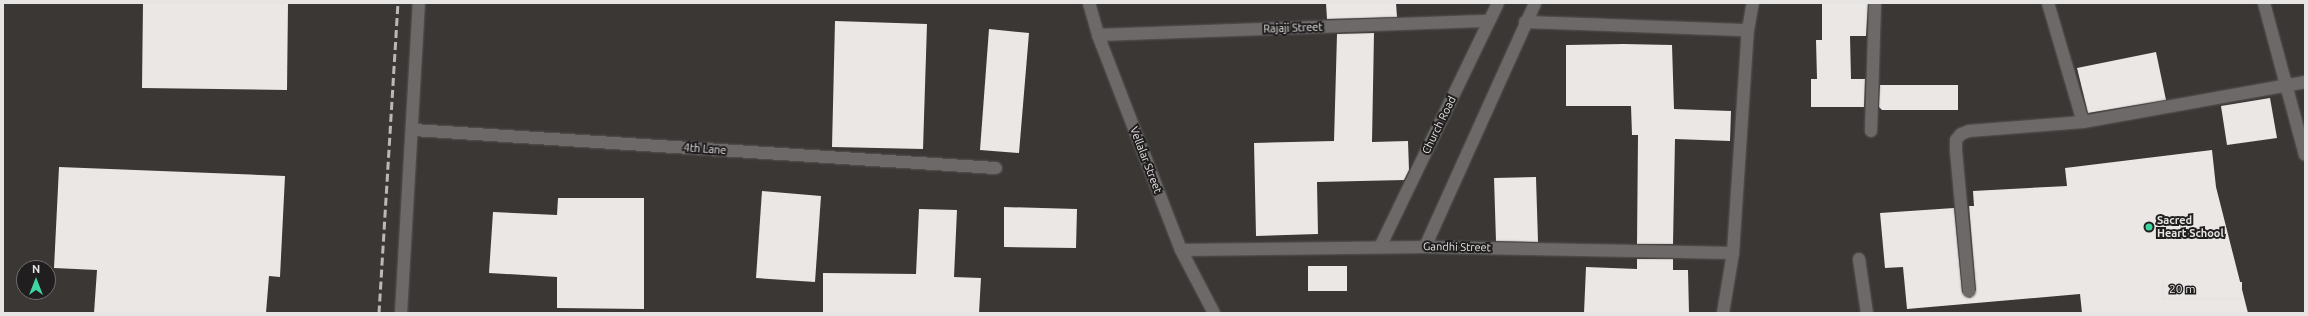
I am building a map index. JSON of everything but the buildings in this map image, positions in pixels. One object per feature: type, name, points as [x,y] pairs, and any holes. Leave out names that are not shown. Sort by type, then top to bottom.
[{"type":"street","points":[[402,313],[414,130],[419,3]]},
{"type":"street","name":"Vellalar Street","points":[[1089,3],[1098,35],[1181,250],[1214,313]]},
{"type":"street","name":"Church Road","points":[[1380,247],[1498,3]]},
{"type":"street","points":[[1425,247],[1525,22],[1535,3]]},
{"type":"street","points":[[1723,313],[1733,253],[1748,30],[1753,3]]},
{"type":"street","points":[[1871,131],[1876,3]]},
{"type":"street","points":[[2048,3],[2083,122]]},
{"type":"street","points":[[2264,3],[2305,155]]},
{"type":"street","name":"Rajaji Street","points":[[1098,35],[1489,21]]},
{"type":"street","points":[[1525,22],[1748,30]]},
{"type":"street","points":[[1969,291],[1956,140],[1968,131],[2083,122],[2305,82]]},
{"type":"street","name":"4th Lane","points":[[414,130],[996,168]]},
{"type":"street","name":"Gandhi Street","points":[[1181,250],[1425,247],[1733,253]]},
{"type":"street","points":[[1859,259],[1867,313]]},
{"type":"railway","points":[[379,313],[398,3]]},
{"type":"place","name":"Sacred Heart School","points":[[2149,227]]}]
